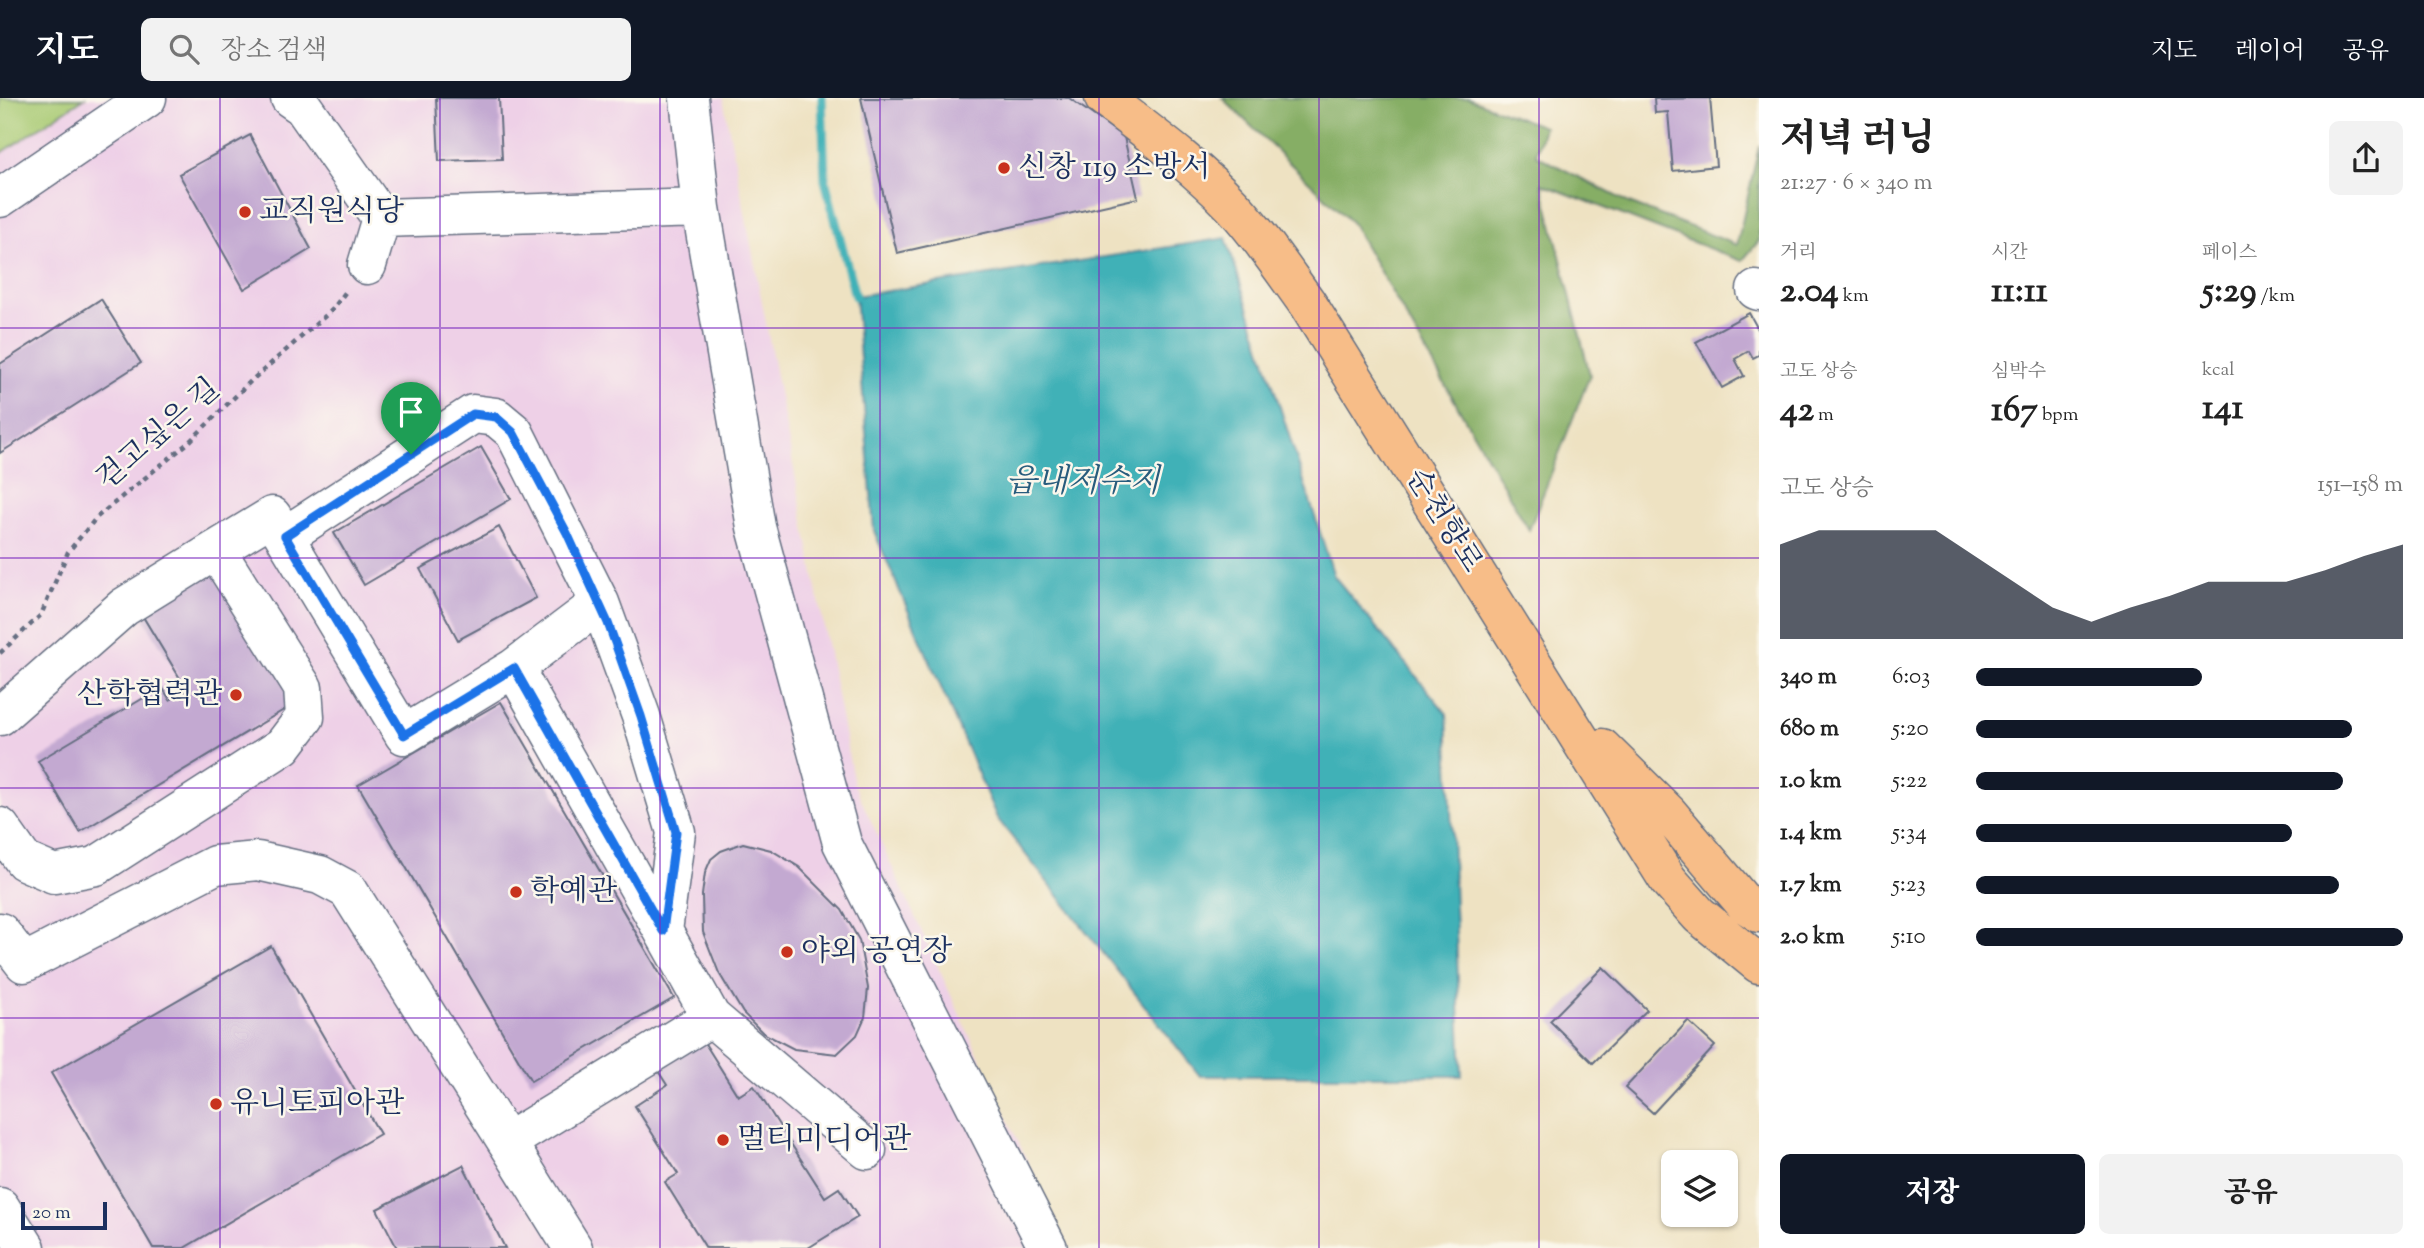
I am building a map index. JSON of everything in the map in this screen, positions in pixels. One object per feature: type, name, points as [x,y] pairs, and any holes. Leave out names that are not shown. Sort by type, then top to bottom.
[{"type":"main road","name":"순천향로","points":[[1104,98],[1189,165],[1232,205],[1269,252],[1307,303],[1668,880],[1699,915],[1759,964]]},
{"type":"main road","points":[[1558,705],[1668,813],[1754,908]]},
{"type":"lane","points":[[0,198],[147,98]]},
{"type":"lane","points":[[290,98],[303,107],[381,218]]},
{"type":"lane","points":[[690,98],[701,208],[755,527],[842,842],[1048,1248]]},
{"type":"lane","points":[[381,218],[701,208]]},
{"type":"lane","points":[[367,265],[381,218]]},
{"type":"lane","points":[[285,536],[473,414],[496,417],[513,432],[600,603],[641,716],[676,832],[663,931]]},
{"type":"lane","points":[[0,716],[124,607],[272,516],[404,735],[514,668],[600,603]]},
{"type":"lane","points":[[0,827],[24,861],[54,874],[96,866],[283,746],[305,717],[303,688],[216,550]]},
{"type":"lane","points":[[514,668],[712,1017],[867,1150]]},
{"type":"lane","points":[[0,932],[24,963],[215,865],[258,861],[320,875],[348,890],[573,1248]]},
{"type":"lane","points":[[507,1142],[712,1017]]},
{"type":"lane","points":[[0,1207],[26,1248]]},
{"type":"path","name":"걷고싶은 길","points":[[0,653],[41,615],[68,552],[97,517],[188,443],[332,310],[367,265]]},
{"type":"shaded area","points":[[0,98],[723,98],[854,784],[1067,1248],[0,1248]]},
{"type":"green space","points":[[0,98],[84,98],[0,154]]},
{"type":"green space","points":[[1222,98],[1468,98],[1544,127],[1536,155],[1629,203],[1737,245],[1759,146],[1759,241],[1742,261],[1542,184],[1590,375],[1529,530],[1352,223]]},
{"type":"water","name":"읍내저수지","points":[[1226,238],[1334,576],[1447,714],[1462,1076],[1200,1076],[997,818],[874,531],[855,296]]},
{"type":"building","points":[[436,98],[499,98],[502,159],[439,161]]},
{"type":"building","name":"신창 119 소방서","points":[[861,98],[1069,98],[1124,137],[1138,198],[897,253]]},
{"type":"building","points":[[1710,98],[1716,166],[1673,171],[1668,112],[1655,113],[1654,99]]},
{"type":"building","name":"교직원식당","points":[[250,135],[311,249],[244,289],[179,174]]},
{"type":"building","points":[[101,299],[141,363],[0,453],[0,364]]},
{"type":"building","points":[[1749,313],[1759,331],[1759,355],[1753,358],[1749,351],[1735,359],[1744,376],[1722,388],[1696,342]]},
{"type":"building","points":[[481,447],[511,499],[364,585],[334,533]]},
{"type":"building","points":[[499,527],[536,598],[458,640],[420,569]]},
{"type":"building","name":"산학협력관","points":[[212,560],[297,702],[80,832],[38,761],[162,687],[170,700],[187,690],[136,605]]},
{"type":"building","name":"학예관","points":[[501,702],[674,998],[531,1081],[358,785]]},
{"type":"building","name":"야외 공연장","points":[[743,843],[771,850],[799,867],[842,910],[859,940],[868,988],[865,1017],[857,1035],[837,1054],[794,1049],[763,1033],[743,1013],[719,973],[703,932],[702,895],[705,873],[711,859],[721,851]]},
{"type":"building","name":"유니토피아관","points":[[271,946],[380,1134],[184,1248],[153,1248],[51,1073]]},
{"type":"building","points":[[1603,967],[1647,1010],[1593,1063],[1550,1021]]},
{"type":"building","points":[[1688,1021],[1715,1046],[1653,1113],[1625,1088]]},
{"type":"building","name":"멀티미디어관","points":[[699,1034],[738,1096],[754,1086],[825,1197],[839,1188],[858,1217],[808,1248],[706,1248],[665,1182],[678,1174],[635,1106],[667,1085],[653,1063]]},
{"type":"building","points":[[463,1165],[505,1248],[397,1248],[377,1209]]},
{"type":"waterway","points":[[822,98],[825,180],[855,296]]},
{"type":"place","name":"신창 119 소방서","points":[[1004,168]]},
{"type":"place","name":"교직원식당","points":[[245,212]]},
{"type":"place","name":"산학협력관","points":[[236,695]]},
{"type":"place","name":"학예관","points":[[516,892]]},
{"type":"place","name":"야외 공연장","points":[[787,952]]},
{"type":"place","name":"유니토피아관","points":[[216,1104]]},
{"type":"place","name":"멀티미디어관","points":[[723,1140]]},
{"type":"route","points":[[473,414],[496,417],[513,432],[567,533],[608,623],[641,716],[676,832],[663,931],[514,668],[404,735],[285,536],[411,454],[473,414]]}]
